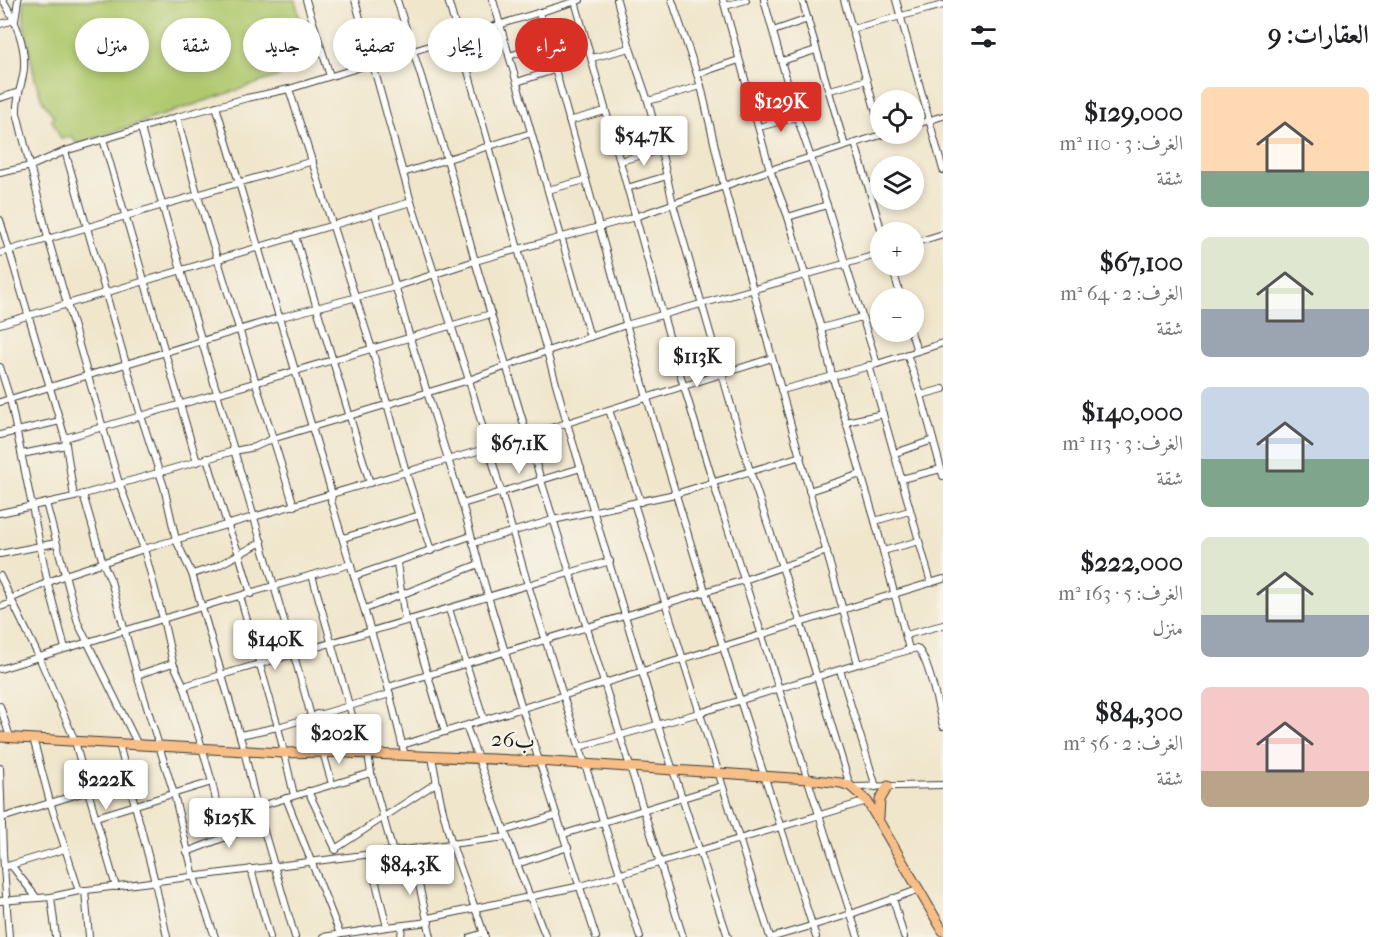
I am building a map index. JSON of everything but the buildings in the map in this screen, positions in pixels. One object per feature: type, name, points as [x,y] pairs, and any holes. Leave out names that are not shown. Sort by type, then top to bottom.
[{"type":"highway","name":"26ب","points":[[5,737],[284,753],[326,752],[538,761],[764,775],[841,783],[851,787]]},
{"type":"highway","points":[[879,819],[880,800],[888,786]]},
{"type":"highway","points":[[851,787],[867,801],[879,819],[943,931]]},
{"type":"street","points":[[3,0],[15,20],[25,59],[16,105],[17,113],[48,238],[119,483],[144,549],[164,619],[173,663],[184,686],[212,782],[224,838]]},
{"type":"street","points":[[15,20],[18,0]]},
{"type":"street","points":[[306,0],[330,76]]},
{"type":"street","points":[[355,0],[360,18]]},
{"type":"street","points":[[397,0],[402,18]]},
{"type":"street","points":[[448,0],[453,18]]},
{"type":"street","points":[[493,0],[498,18]]},
{"type":"street","points":[[617,0],[648,101],[673,204],[750,471],[783,566],[851,787],[943,785]]},
{"type":"street","points":[[672,0],[697,74],[752,291],[801,456],[858,664]]},
{"type":"street","points":[[746,0],[724,3],[770,170],[788,217],[820,328],[909,649]]},
{"type":"street","points":[[764,0],[797,117],[846,264],[876,364]]},
{"type":"street","points":[[802,0],[845,146]]},
{"type":"street","points":[[844,0],[870,91]]},
{"type":"street","points":[[896,0],[943,170]]},
{"type":"street","points":[[503,23],[578,1],[605,111],[713,482],[858,937]]},
{"type":"street","points":[[852,29],[943,5]]},
{"type":"street","points":[[539,12],[540,18]]},
{"type":"street","points":[[773,31],[808,19]]},
{"type":"street","points":[[0,24],[15,20]]},
{"type":"street","points":[[503,35],[590,337]]},
{"type":"street","points":[[592,58],[630,48]]},
{"type":"street","points":[[782,61],[816,50]]},
{"type":"street","points":[[509,56],[515,54]]},
{"type":"street","points":[[697,74],[740,60]]},
{"type":"street","points":[[416,62],[447,159],[541,481],[683,937]]},
{"type":"street","points":[[0,173],[31,166],[65,151],[177,117],[290,89],[344,72]]},
{"type":"street","points":[[373,72],[411,202],[469,380],[528,585],[640,937]]},
{"type":"street","points":[[468,72],[567,423],[658,725],[684,798],[728,937]]},
{"type":"street","points":[[517,82],[548,72]]},
{"type":"street","points":[[555,72],[646,399],[816,937]]},
{"type":"street","points":[[830,90],[867,80]]},
{"type":"street","points":[[648,101],[700,86]]},
{"type":"street","points":[[290,89],[372,350],[431,551]]},
{"type":"street","points":[[0,98],[19,92]]},
{"type":"street","points":[[216,106],[294,371],[313,427],[332,494],[331,501],[389,691],[405,756]]},
{"type":"street","points":[[569,121],[605,111]]},
{"type":"street","points":[[924,122],[943,116]]},
{"type":"street","points":[[177,117],[294,506]]},
{"type":"street","points":[[759,127],[797,117]]},
{"type":"street","points":[[141,128],[180,271],[294,653],[326,752],[332,784]]},
{"type":"street","points":[[403,173],[531,133]]},
{"type":"street","points":[[0,402],[278,318],[395,287],[475,261],[635,217],[810,156],[870,138]]},
{"type":"street","points":[[103,139],[197,462]]},
{"type":"street","points":[[855,143],[879,222]]},
{"type":"street","points":[[620,161],[661,150]]},
{"type":"street","points":[[65,151],[177,540],[192,574],[240,735],[257,807],[295,937]]},
{"type":"street","points":[[0,253],[313,160]]},
{"type":"street","points":[[627,188],[667,176]]},
{"type":"street","points":[[548,190],[585,180]]},
{"type":"street","points":[[0,324],[411,202]]},
{"type":"street","points":[[788,217],[827,205]]},
{"type":"street","points":[[375,213],[426,393],[448,458],[538,761],[564,834],[596,937]]},
{"type":"street","points":[[0,220],[66,442],[74,497]]},
{"type":"street","points":[[924,240],[943,234]]},
{"type":"street","points":[[295,236],[351,416],[369,483]]},
{"type":"street","points":[[0,513],[74,497],[159,474],[207,458],[255,447],[272,439],[469,380],[626,325],[870,257]]},
{"type":"street","points":[[22,454],[218,393],[491,314]]},
{"type":"street","points":[[820,328],[862,317]]},
{"type":"street","points":[[914,342],[916,351]]},
{"type":"street","points":[[782,390],[876,364],[943,342]]},
{"type":"street","points":[[907,354],[921,395],[943,476]]},
{"type":"street","points":[[0,607],[64,575],[144,549],[488,448],[772,358]]},
{"type":"street","points":[[869,365],[931,583]]},
{"type":"street","points":[[0,368],[10,399],[48,584],[65,648]]},
{"type":"street","points":[[921,395],[943,388]]},
{"type":"street","points":[[609,410],[699,713],[772,937],[851,914],[920,889]]},
{"type":"street","points":[[846,422],[883,414]]},
{"type":"street","points":[[0,435],[60,421]]},
{"type":"street","points":[[895,453],[933,440]]},
{"type":"street","points":[[473,543],[553,520],[675,494],[801,456]]},
{"type":"street","points":[[207,458],[251,594]]},
{"type":"street","points":[[462,504],[581,468]]},
{"type":"street","points":[[902,479],[940,469]]},
{"type":"street","points":[[810,491],[861,474]]},
{"type":"street","points":[[83,494],[174,794],[194,877],[215,937]]},
{"type":"street","points":[[46,503],[78,622],[138,745]]},
{"type":"street","points":[[875,521],[909,511]]},
{"type":"street","points":[[343,538],[420,515]]},
{"type":"street","points":[[355,576],[471,536]]},
{"type":"street","points":[[192,574],[215,567],[262,542]]},
{"type":"street","points":[[883,551],[919,542]]},
{"type":"street","points":[[0,554],[56,543]]},
{"type":"street","points":[[240,735],[278,727],[350,705],[429,675],[744,579],[827,551]]},
{"type":"street","points":[[184,686],[610,561]]},
{"type":"street","points":[[397,563],[401,594],[408,620],[429,675],[445,732]]},
{"type":"street","points":[[0,669],[351,564]]},
{"type":"street","points":[[365,609],[478,564]]},
{"type":"street","points":[[312,575],[393,852]]},
{"type":"street","points":[[0,576],[39,657],[75,741],[87,791],[116,887]]},
{"type":"street","points":[[402,745],[943,579]]},
{"type":"street","points":[[240,596],[278,727],[294,795]]},
{"type":"street","points":[[449,609],[484,720]]},
{"type":"street","points":[[906,635],[943,625]]},
{"type":"street","points":[[579,747],[917,648],[921,650],[926,663],[943,726]]},
{"type":"street","points":[[137,675],[173,663]]},
{"type":"street","points":[[840,670],[876,787]]},
{"type":"street","points":[[0,705],[5,737]]},
{"type":"street","points":[[466,726],[505,834],[546,937]]},
{"type":"street","points":[[33,738],[65,849],[82,891],[89,937]]},
{"type":"street","points":[[119,744],[167,937]]},
{"type":"street","points":[[432,757],[436,783],[452,845],[476,906],[484,935],[471,937]]},
{"type":"street","points":[[0,768],[2,853],[8,866],[36,897]]},
{"type":"street","points":[[257,807],[371,773]]},
{"type":"street","points":[[96,817],[212,782]]},
{"type":"street","points":[[335,849],[436,783]]},
{"type":"street","points":[[564,834],[722,786]]},
{"type":"street","points":[[1,813],[87,791]]},
{"type":"street","points":[[308,791],[339,857]]},
{"type":"street","points":[[286,798],[340,934]]},
{"type":"street","points":[[323,937],[402,926],[476,906],[581,886],[867,801]]},
{"type":"street","points":[[3,900],[51,897],[339,857],[452,845],[505,834],[557,815]]},
{"type":"street","points":[[187,852],[262,823]]},
{"type":"street","points":[[517,864],[568,847]]},
{"type":"street","points":[[8,866],[65,849]]},
{"type":"street","points":[[411,850],[431,937]]},
{"type":"street","points":[[369,855],[387,927]]},
{"type":"street","points":[[8,866],[3,900],[9,937]]},
{"type":"street","points":[[251,869],[270,937]]},
{"type":"street","points":[[51,897],[56,937]]},
{"type":"street","points":[[893,898],[904,937]]},
{"type":"street","points":[[401,937],[402,926]]},
{"type":"green space","points":[[24,0],[295,0],[300,18],[243,18],[243,72],[278,72],[279,76],[77,144],[72,136],[61,139],[52,120],[54,117],[42,100],[35,79],[24,24]]}]
